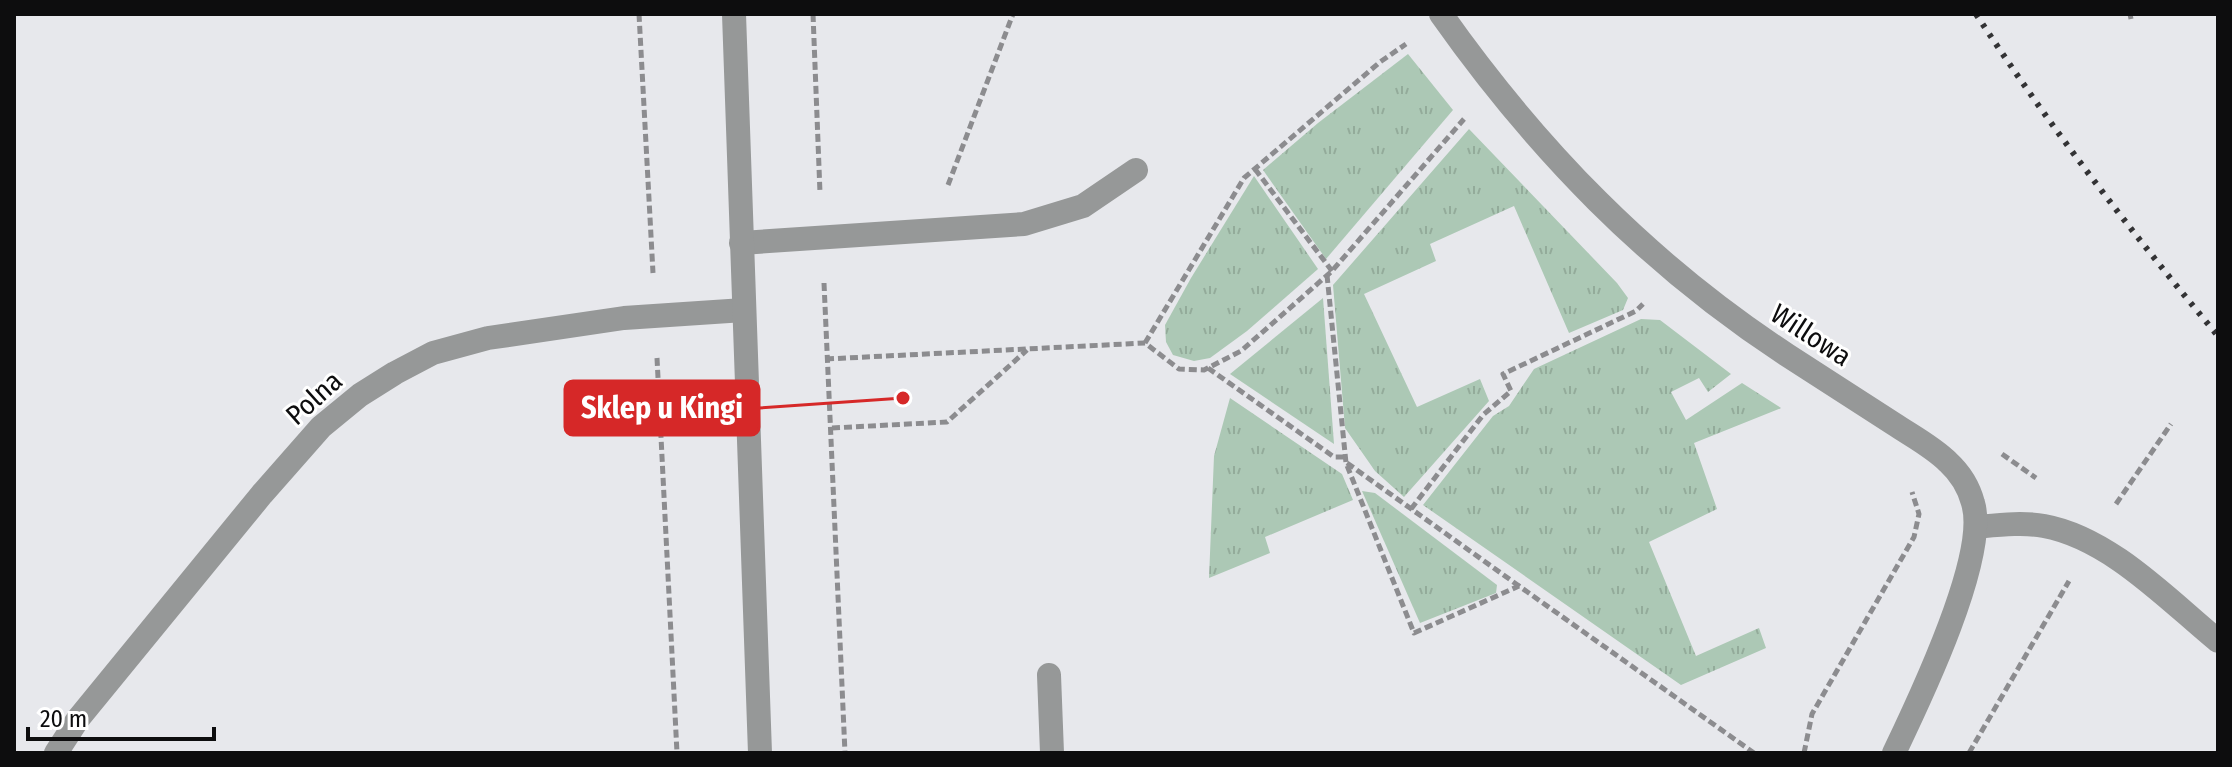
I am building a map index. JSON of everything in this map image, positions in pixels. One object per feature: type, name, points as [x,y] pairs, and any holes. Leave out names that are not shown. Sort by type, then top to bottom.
[{"type":"street","points":[[734,14],[760,753]]},
{"type":"street","name":"Willowa","points":[[1445,16],[1506,100],[1571,176],[1622,227],[1685,282],[1735,320],[1949,462],[1966,484],[1974,505],[1976,527],[1971,562],[1920,700],[1894,753]]},
{"type":"street","points":[[741,243],[1024,224],[1083,206],[1136,170]]},
{"type":"street","name":"Polna","points":[[56,753],[78,719],[262,494],[321,427],[360,395],[433,353],[488,338],[624,318],[744,310]]},
{"type":"street","points":[[1976,527],[2043,525],[2076,535],[2111,554],[2218,641]]},
{"type":"street","points":[[1049,675],[1052,753]]},
{"type":"path","points":[[639,14],[654,287]]},
{"type":"path","points":[[931,230],[1013,14]]},
{"type":"path","points":[[1145,343],[1244,178],[1380,62],[1405,45]]},
{"type":"path","points":[[826,359],[1145,343],[1179,369],[1208,368],[1241,351],[1329,273],[1468,116]]},
{"type":"path","points":[[1255,169],[1329,273],[1345,460],[1414,633],[1519,586]]},
{"type":"path","points":[[1411,509],[1483,415],[1511,391],[1503,374],[1636,311],[1648,300],[1640,293]]},
{"type":"path","points":[[656,343],[677,753]]},
{"type":"path","points":[[845,753],[832,428],[947,422],[1027,350]]},
{"type":"path","points":[[1208,368],[1334,457],[1345,460],[1754,753]]},
{"type":"path","points":[[2111,512],[2171,424]]},
{"type":"path","points":[[1804,753],[1812,714],[1914,537],[1919,514],[1912,491]]},
{"type":"path","points":[[1969,753],[2071,578]]},
{"type":"green space","points":[[1408,54],[1453,110],[1326,259],[1263,170]]},
{"type":"green space","points":[[1469,129],[1628,298],[1623,310],[1569,333],[1514,206],[1430,244],[1436,261],[1364,294],[1417,407],[1480,379],[1489,401],[1404,497],[1375,471],[1345,428],[1333,285]]},
{"type":"green space","points":[[1254,176],[1318,269],[1247,331],[1210,358],[1194,361],[1173,355],[1166,342],[1165,325]]},
{"type":"green space","points":[[1323,298],[1334,444],[1230,374]]},
{"type":"green space","points":[[1641,319],[1660,320],[1731,374],[1708,392],[1699,378],[1671,392],[1686,420],[1742,383],[1781,408],[1694,443],[1717,509],[1649,542],[1696,656],[1759,628],[1766,648],[1681,685],[1423,505],[1493,416],[1509,406],[1534,369]]},
{"type":"green space","points":[[1230,398],[1342,474],[1353,500],[1265,537],[1270,553],[1209,578],[1214,456]]},
{"type":"green space","points":[[1362,491],[1375,493],[1497,585],[1496,593],[1420,623]]},
{"type":"railway","points":[[1976,14],[2092,179],[2218,336]]},
{"type":"place","name":"Sklep u Kingi","points":[[903,398]]}]
